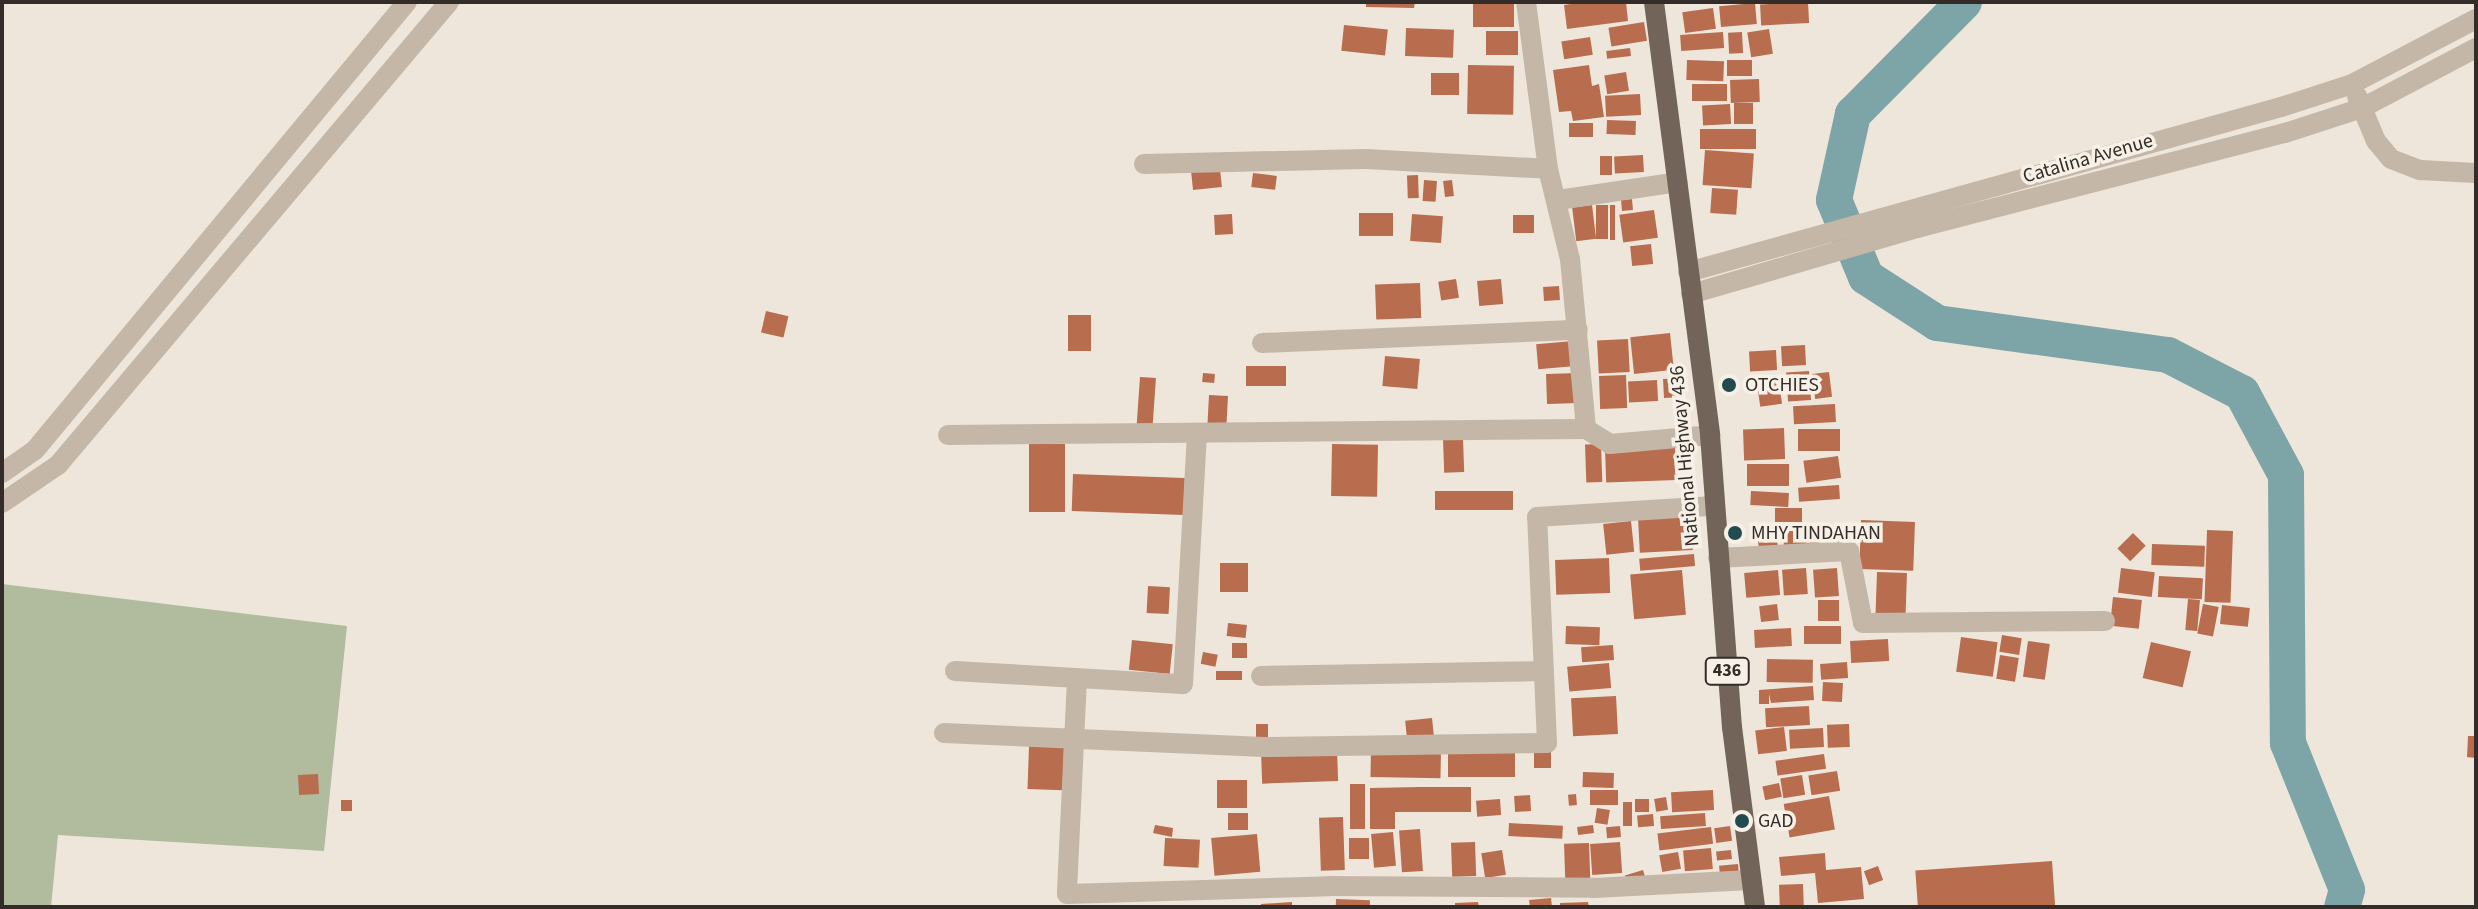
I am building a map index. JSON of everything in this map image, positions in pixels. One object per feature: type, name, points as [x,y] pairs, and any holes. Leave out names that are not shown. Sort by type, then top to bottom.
[{"type":"main road","name":"National Highway 436","points":[[1654,2],[1710,435],[1718,558],[1755,907]]},
{"type":"street","points":[[2,473],[35,450],[407,2]]},
{"type":"street","points":[[2,503],[58,465],[449,2]]},
{"type":"street","points":[[1526,2],[1548,169],[1558,200],[1578,330],[1586,429]]},
{"type":"street","name":"Catalina Avenue","points":[[1691,294],[1753,265],[1915,219],[2352,84],[2476,19]]},
{"type":"street","name":"Catalina Avenue","points":[[1915,219],[2255,141],[2362,108],[2476,48]]},
{"type":"street","points":[[2352,84],[2376,141],[2403,166],[2476,173]]},
{"type":"street","points":[[1144,164],[1366,159],[1548,169]]},
{"type":"street","points":[[1558,200],[1678,182]]},
{"type":"street","name":"Catalina Avenue","points":[[1688,272],[1753,265]]},
{"type":"street","points":[[1262,343],[1578,330]]},
{"type":"street","points":[[948,435],[1586,429],[1610,444],[1710,435]]},
{"type":"street","points":[[955,671],[1183,684],[1197,434]]},
{"type":"street","points":[[944,733],[1264,747],[1547,743],[1537,517],[1714,506]]},
{"type":"street","points":[[1718,558],[1849,551],[1863,623],[2105,621]]},
{"type":"street","points":[[1261,676],[1544,671]]},
{"type":"street","points":[[1077,679],[1067,894],[1330,886],[1594,888],[1751,880]]},
{"type":"green space","points":[[2,584],[347,626],[324,851],[58,835],[51,907],[2,907]]},
{"type":"building","points":[[1366,2],[1415,2],[1414,8],[1366,7]]},
{"type":"building","points":[[1473,2],[1514,2],[1514,27],[1473,27]]},
{"type":"building","points":[[1626,2],[1628,21],[1567,29],[1564,5]]},
{"type":"building","points":[[1808,2],[1809,23],[1761,25],[1760,5]]},
{"type":"building","points":[[1755,3],[1757,24],[1721,27],[1719,6]]},
{"type":"building","points":[[1713,8],[1716,29],[1685,33],[1682,12]]},
{"type":"building","points":[[1644,22],[1647,41],[1611,46],[1608,28]]},
{"type":"building","points":[[1344,25],[1388,30],[1385,55],[1341,51]]},
{"type":"building","points":[[1406,28],[1454,30],[1453,58],[1405,56]]},
{"type":"building","points":[[1769,29],[1773,54],[1751,57],[1747,32]]},
{"type":"building","points":[[1486,31],[1518,31],[1518,55],[1486,55]]},
{"type":"building","points":[[1723,32],[1724,48],[1681,51],[1680,35]]},
{"type":"building","points":[[1742,32],[1743,53],[1729,54],[1728,33]]},
{"type":"building","points":[[1590,37],[1593,55],[1564,59],[1561,42]]},
{"type":"building","points":[[1630,48],[1631,56],[1607,59],[1606,51]]},
{"type":"building","points":[[1687,60],[1724,61],[1723,81],[1686,80]]},
{"type":"building","points":[[1727,60],[1752,60],[1752,76],[1727,76]]},
{"type":"building","points":[[1468,65],[1514,66],[1513,115],[1467,114]]},
{"type":"building","points":[[1589,65],[1592,86],[1599,84],[1604,117],[1573,121],[1571,111],[1559,112],[1553,70]]},
{"type":"building","points":[[1626,72],[1629,91],[1607,94],[1604,75]]},
{"type":"building","points":[[1431,73],[1459,73],[1459,95],[1431,95]]},
{"type":"building","points":[[1759,79],[1760,102],[1731,103],[1730,80]]},
{"type":"building","points":[[1692,84],[1727,84],[1727,101],[1692,101]]},
{"type":"building","points":[[1640,94],[1641,115],[1606,117],[1605,96]]},
{"type":"building","points":[[1734,103],[1753,103],[1753,124],[1734,124]]},
{"type":"building","points":[[1730,104],[1731,124],[1703,125],[1702,105]]},
{"type":"building","points":[[1607,120],[1636,121],[1635,135],[1607,134]]},
{"type":"building","points":[[1569,123],[1593,123],[1593,137],[1569,137]]},
{"type":"building","points":[[1700,129],[1756,129],[1756,149],[1700,149]]},
{"type":"building","points":[[1705,150],[1754,153],[1751,188],[1703,185]]},
{"type":"building","points":[[1643,155],[1644,172],[1615,173],[1614,157]]},
{"type":"building","points":[[1600,156],[1612,156],[1612,175],[1600,175]]},
{"type":"building","points":[[1220,169],[1222,187],[1193,190],[1191,172]]},
{"type":"building","points":[[1253,173],[1277,176],[1275,190],[1251,187]]},
{"type":"building","points":[[1407,175],[1418,175],[1419,198],[1408,198]]},
{"type":"building","points":[[1424,180],[1437,181],[1436,202],[1423,201]]},
{"type":"building","points":[[1452,180],[1454,196],[1445,197],[1443,181]]},
{"type":"building","points":[[1712,188],[1738,190],[1736,215],[1710,213]]},
{"type":"building","points":[[1632,199],[1633,210],[1622,211],[1621,200]]},
{"type":"building","points":[[1592,205],[1596,239],[1576,241],[1572,207]]},
{"type":"building","points":[[1596,205],[1608,205],[1608,239],[1596,239]]},
{"type":"building","points":[[1610,205],[1615,205],[1615,240],[1610,240]]},
{"type":"building","points":[[1654,210],[1658,238],[1623,243],[1619,215]]},
{"type":"building","points":[[1359,213],[1393,213],[1393,236],[1359,236]]},
{"type":"building","points":[[1232,214],[1233,234],[1215,235],[1214,215]]},
{"type":"building","points":[[1412,214],[1443,216],[1441,243],[1410,241]]},
{"type":"building","points":[[1513,215],[1534,215],[1534,233],[1513,233]]},
{"type":"building","points":[[1651,244],[1653,264],[1632,266],[1630,246]]},
{"type":"building","points":[[1456,279],[1459,298],[1441,301],[1438,282]]},
{"type":"building","points":[[1501,279],[1503,304],[1479,306],[1477,281]]},
{"type":"building","points":[[1420,283],[1421,318],[1376,320],[1375,285]]},
{"type":"building","points":[[1559,286],[1560,300],[1544,301],[1543,287]]},
{"type":"building","points":[[766,311],[788,316],[783,338],[761,332]]},
{"type":"building","points":[[1068,315],[1091,315],[1091,351],[1068,351]]},
{"type":"building","points":[[1670,333],[1674,370],[1634,374],[1630,337]]},
{"type":"building","points":[[1628,339],[1630,372],[1599,374],[1597,341]]},
{"type":"building","points":[[1573,341],[1575,366],[1538,369],[1536,344]]},
{"type":"building","points":[[1805,345],[1806,365],[1782,366],[1781,346]]},
{"type":"building","points":[[1776,350],[1777,370],[1750,371],[1749,351]]},
{"type":"building","points":[[1385,356],[1420,359],[1417,389],[1382,386]]},
{"type":"building","points":[[1246,366],[1286,366],[1286,386],[1246,386]]},
{"type":"building","points":[[1809,371],[1811,400],[1788,402],[1786,373]]},
{"type":"building","points":[[1829,372],[1832,397],[1815,399],[1812,374]]},
{"type":"building","points":[[1203,373],[1215,374],[1214,383],[1202,382]]},
{"type":"building","points":[[1578,373],[1579,403],[1547,404],[1546,374]]},
{"type":"building","points":[[1626,375],[1627,408],[1600,409],[1599,376]]},
{"type":"building","points":[[1778,375],[1782,404],[1760,407],[1756,378]]},
{"type":"building","points":[[1140,377],[1156,378],[1152,429],[1136,428]]},
{"type":"building","points":[[1681,378],[1682,397],[1664,398],[1663,379]]},
{"type":"building","points":[[1657,380],[1658,401],[1629,402],[1628,382]]},
{"type":"building","points":[[1209,395],[1228,396],[1226,431],[1207,430]]},
{"type":"building","points":[[1835,404],[1836,422],[1794,424],[1793,406]]},
{"type":"building","points":[[1784,428],[1785,459],[1744,460],[1743,429]]},
{"type":"building","points":[[1798,429],[1840,429],[1840,451],[1798,451]]},
{"type":"building","points":[[1463,438],[1464,472],[1444,473],[1443,439]]},
{"type":"building","points":[[1029,444],[1065,444],[1065,512],[1029,512]]},
{"type":"building","points":[[1332,444],[1378,445],[1377,497],[1331,496]]},
{"type":"building","points":[[1601,444],[1602,482],[1586,483],[1585,445]]},
{"type":"building","points":[[1675,447],[1676,480],[1606,482],[1605,449]]},
{"type":"building","points":[[1838,456],[1841,478],[1806,483],[1803,461]]},
{"type":"building","points":[[1747,464],[1789,464],[1789,486],[1747,486]]},
{"type":"building","points":[[1073,474],[1185,478],[1184,515],[1072,511]]},
{"type":"building","points":[[1839,485],[1840,499],[1799,502],[1798,488]]},
{"type":"building","points":[[1435,491],[1513,491],[1513,510],[1435,510]]},
{"type":"building","points":[[1751,491],[1789,493],[1788,507],[1750,505]]},
{"type":"building","points":[[1775,508],[1802,508],[1802,522],[1775,522]]},
{"type":"building","points":[[1691,516],[1693,550],[1640,553],[1638,519]]},
{"type":"building","points":[[1861,520],[1915,522],[1913,571],[1859,569]]},
{"type":"building","points":[[1631,521],[1634,552],[1606,555],[1603,524]]},
{"type":"building","points":[[1775,526],[1778,548],[1759,550],[1756,529]]},
{"type":"building","points":[[1821,527],[1822,549],[1784,551],[1783,529]]},
{"type":"building","points":[[2207,530],[2233,531],[2230,603],[2204,602]]},
{"type":"building","points":[[2133,533],[2146,546],[2130,561],[2117,549]]},
{"type":"building","points":[[2152,544],[2205,546],[2204,567],[2151,565]]},
{"type":"building","points":[[1694,554],[1695,566],[1640,571],[1639,559]]},
{"type":"building","points":[[1609,558],[1610,593],[1556,595],[1555,560]]},
{"type":"building","points":[[1220,563],[1248,563],[1248,592],[1220,592]]},
{"type":"building","points":[[1806,568],[1808,594],[1784,596],[1782,570]]},
{"type":"building","points":[[1837,568],[1839,596],[1815,598],[1813,570]]},
{"type":"building","points":[[2121,568],[2155,572],[2152,597],[2118,593]]},
{"type":"building","points":[[1682,570],[1686,615],[1634,619],[1630,575]]},
{"type":"building","points":[[1778,570],[1780,595],[1746,598],[1744,573]]},
{"type":"building","points":[[1877,572],[1907,573],[1905,616],[1875,615]]},
{"type":"building","points":[[2159,576],[2203,578],[2202,599],[2158,597]]},
{"type":"building","points":[[1148,586],[1170,587],[1169,614],[1147,613]]},
{"type":"building","points":[[2113,597],[2142,600],[2139,629],[2110,626]]},
{"type":"building","points":[[2188,599],[2200,600],[2197,631],[2185,630]]},
{"type":"building","points":[[1818,600],[1839,600],[1839,621],[1818,621]]},
{"type":"building","points":[[1777,604],[1779,620],[1761,622],[1759,606]]},
{"type":"building","points":[[2203,604],[2219,607],[2213,637],[2197,633]]},
{"type":"building","points":[[2222,605],[2250,608],[2248,627],[2220,624]]},
{"type":"building","points":[[1228,623],[1247,625],[1246,638],[1227,636]]},
{"type":"building","points":[[1566,626],[1600,627],[1599,645],[1565,644]]},
{"type":"building","points":[[1804,626],[1841,626],[1841,644],[1804,644]]},
{"type":"building","points":[[1791,628],[1792,646],[1755,648],[1754,630]]},
{"type":"building","points":[[2002,635],[2022,638],[2019,655],[1999,652]]},
{"type":"building","points":[[1961,637],[1998,642],[1993,677],[1956,672]]},
{"type":"building","points":[[1888,639],[1889,661],[1851,663],[1850,641]]},
{"type":"building","points":[[1132,640],[1173,644],[1170,674],[1129,670]]},
{"type":"building","points":[[2028,641],[2050,644],[2045,680],[2023,677]]},
{"type":"building","points":[[2151,642],[2191,651],[2183,687],[2143,678]]},
{"type":"building","points":[[1232,643],[1247,643],[1247,658],[1232,658]]},
{"type":"building","points":[[1613,645],[1614,660],[1582,662],[1581,647]]},
{"type":"building","points":[[1203,652],[1218,655],[1215,667],[1201,664]]},
{"type":"building","points":[[2000,655],[2019,658],[2015,682],[1996,679]]},
{"type":"building","points":[[1767,659],[1813,660],[1813,683],[1767,682]]},
{"type":"building","points":[[1847,662],[1848,678],[1821,680],[1820,664]]},
{"type":"building","points":[[1609,663],[1611,688],[1569,692],[1567,667]]},
{"type":"building","points":[[1216,671],[1242,671],[1242,680],[1216,680]]},
{"type":"building","points":[[1823,682],[1843,683],[1842,702],[1822,701]]},
{"type":"building","points":[[1813,686],[1814,700],[1771,703],[1769,694],[1769,704],[1759,704],[1759,690]]},
{"type":"building","points":[[1616,696],[1618,734],[1573,736],[1571,698]]},
{"type":"building","points":[[1809,706],[1810,725],[1766,727],[1765,708]]},
{"type":"building","points":[[1432,718],[1434,737],[1407,740],[1405,721]]},
{"type":"building","points":[[1256,724],[1268,724],[1268,739],[1256,739]]},
{"type":"building","points":[[1849,724],[1850,747],[1828,748],[1827,725]]},
{"type":"building","points":[[1784,727],[1787,751],[1758,754],[1755,731]]},
{"type":"building","points":[[1823,728],[1824,747],[1790,749],[1789,730]]},
{"type":"building","points":[[2468,736],[2476,736],[2476,758],[2467,757]]},
{"type":"building","points":[[1029,746],[1064,747],[1062,790],[1027,789]]},
{"type":"building","points":[[1371,748],[1441,749],[1440,778],[1370,777]]},
{"type":"building","points":[[1534,748],[1551,748],[1551,768],[1534,768]]},
{"type":"building","points":[[1337,749],[1338,781],[1262,784],[1261,752]]},
{"type":"building","points":[[1448,749],[1515,749],[1515,777],[1448,777]]},
{"type":"building","points":[[1824,754],[1826,769],[1778,776],[1775,761]]},
{"type":"building","points":[[1837,771],[1840,791],[1811,795],[1808,776]]},
{"type":"building","points":[[1583,772],[1614,773],[1613,788],[1582,787]]},
{"type":"building","points":[[318,774],[319,794],[299,795],[298,775]]},
{"type":"building","points":[[1802,775],[1805,795],[1783,798],[1780,778]]},
{"type":"building","points":[[1217,780],[1247,780],[1247,808],[1217,808]]},
{"type":"building","points":[[1779,783],[1782,797],[1765,800],[1762,787]]},
{"type":"building","points":[[1350,784],[1365,784],[1365,829],[1350,829]]},
{"type":"building","points":[[1471,787],[1471,812],[1395,812],[1395,829],[1370,829],[1370,788]]},
{"type":"building","points":[[1590,790],[1618,790],[1618,805],[1590,805]]},
{"type":"building","points":[[1713,790],[1714,810],[1672,812],[1671,792]]},
{"type":"building","points":[[1576,794],[1577,805],[1569,806],[1568,795]]},
{"type":"building","points":[[1530,795],[1531,811],[1515,812],[1514,796]]},
{"type":"building","points":[[1829,796],[1835,829],[1790,837],[1784,804]]},
{"type":"building","points":[[1666,797],[1668,810],[1656,812],[1654,799]]},
{"type":"building","points":[[1500,799],[1501,815],[1477,817],[1476,801]]},
{"type":"building","points":[[1635,799],[1649,799],[1649,812],[1635,812]]},
{"type":"building","points":[[341,800],[352,800],[352,811],[341,811]]},
{"type":"building","points":[[1623,802],[1632,802],[1632,826],[1623,826]]},
{"type":"building","points":[[1597,808],[1610,810],[1607,825],[1595,823]]},
{"type":"building","points":[[1228,813],[1248,813],[1248,830],[1228,830]]},
{"type":"building","points":[[1705,813],[1706,826],[1661,829],[1660,816]]},
{"type":"building","points":[[1653,814],[1654,826],[1638,827],[1637,815]]},
{"type":"building","points":[[1343,817],[1345,870],[1321,871],[1319,818]]},
{"type":"building","points":[[1509,823],[1563,826],[1562,839],[1508,836]]},
{"type":"building","points":[[1155,825],[1173,828],[1172,837],[1153,833]]},
{"type":"building","points":[[1593,825],[1594,833],[1578,835],[1577,827]]},
{"type":"building","points":[[1620,826],[1621,837],[1607,838],[1606,827]]},
{"type":"building","points":[[1730,826],[1732,841],[1716,843],[1714,828]]},
{"type":"building","points":[[1711,827],[1713,844],[1659,850],[1657,834]]},
{"type":"building","points":[[1420,829],[1423,871],[1402,872],[1399,830]]},
{"type":"building","points":[[1393,832],[1396,866],[1374,868],[1371,834]]},
{"type":"building","points":[[1257,834],[1260,872],[1214,876],[1211,838]]},
{"type":"building","points":[[1165,838],[1200,840],[1198,868],[1164,866]]},
{"type":"building","points":[[1349,838],[1369,838],[1369,859],[1349,859]]},
{"type":"building","points":[[1475,842],[1476,876],[1452,877],[1451,843]]},
{"type":"building","points":[[1620,842],[1622,873],[1592,875],[1590,844]]},
{"type":"building","points":[[1589,843],[1590,878],[1565,879],[1564,844]]},
{"type":"building","points":[[1711,848],[1713,869],[1685,871],[1683,850]]},
{"type":"building","points":[[1502,850],[1506,875],[1485,878],[1481,853]]},
{"type":"building","points":[[1731,850],[1732,859],[1717,861],[1716,852]]},
{"type":"building","points":[[1678,852],[1681,869],[1662,872],[1659,855]]},
{"type":"building","points":[[1825,853],[1826,870],[1861,867],[1864,899],[1818,903],[1815,873],[1781,876],[1779,857]]},
{"type":"building","points":[[2052,861],[2055,907],[1918,907],[1915,871]]},
{"type":"building","points":[[1738,864],[1739,876],[1720,878],[1719,866]]},
{"type":"building","points":[[1878,866],[1883,880],[1869,885],[1864,871]]},
{"type":"building","points":[[1643,870],[1646,880],[1628,885],[1625,876]]},
{"type":"building","points":[[1803,884],[1804,907],[1780,907],[1779,885]]},
{"type":"building","points":[[1551,898],[1552,907],[1530,907],[1529,900]]},
{"type":"building","points":[[1336,899],[1370,900],[1370,907],[1336,907]]},
{"type":"building","points":[[1292,902],[1292,907],[1261,907],[1261,904]]},
{"type":"building","points":[[1478,902],[1479,907],[1455,907],[1455,903]]},
{"type":"building","points":[[1588,902],[1589,907],[1560,907],[1560,903]]},
{"type":"waterway","points":[[1964,2],[1853,114],[1834,200],[1866,277],[1937,323],[2168,355],[2242,393],[2286,475],[2288,743],[2347,890],[2342,907]]},
{"type":"place","name":"OTCHIES","points":[[1729,385]]},
{"type":"place","name":"MHY TINDAHAN","points":[[1735,533]]},
{"type":"place","name":"GAD","points":[[1742,821]]}]
